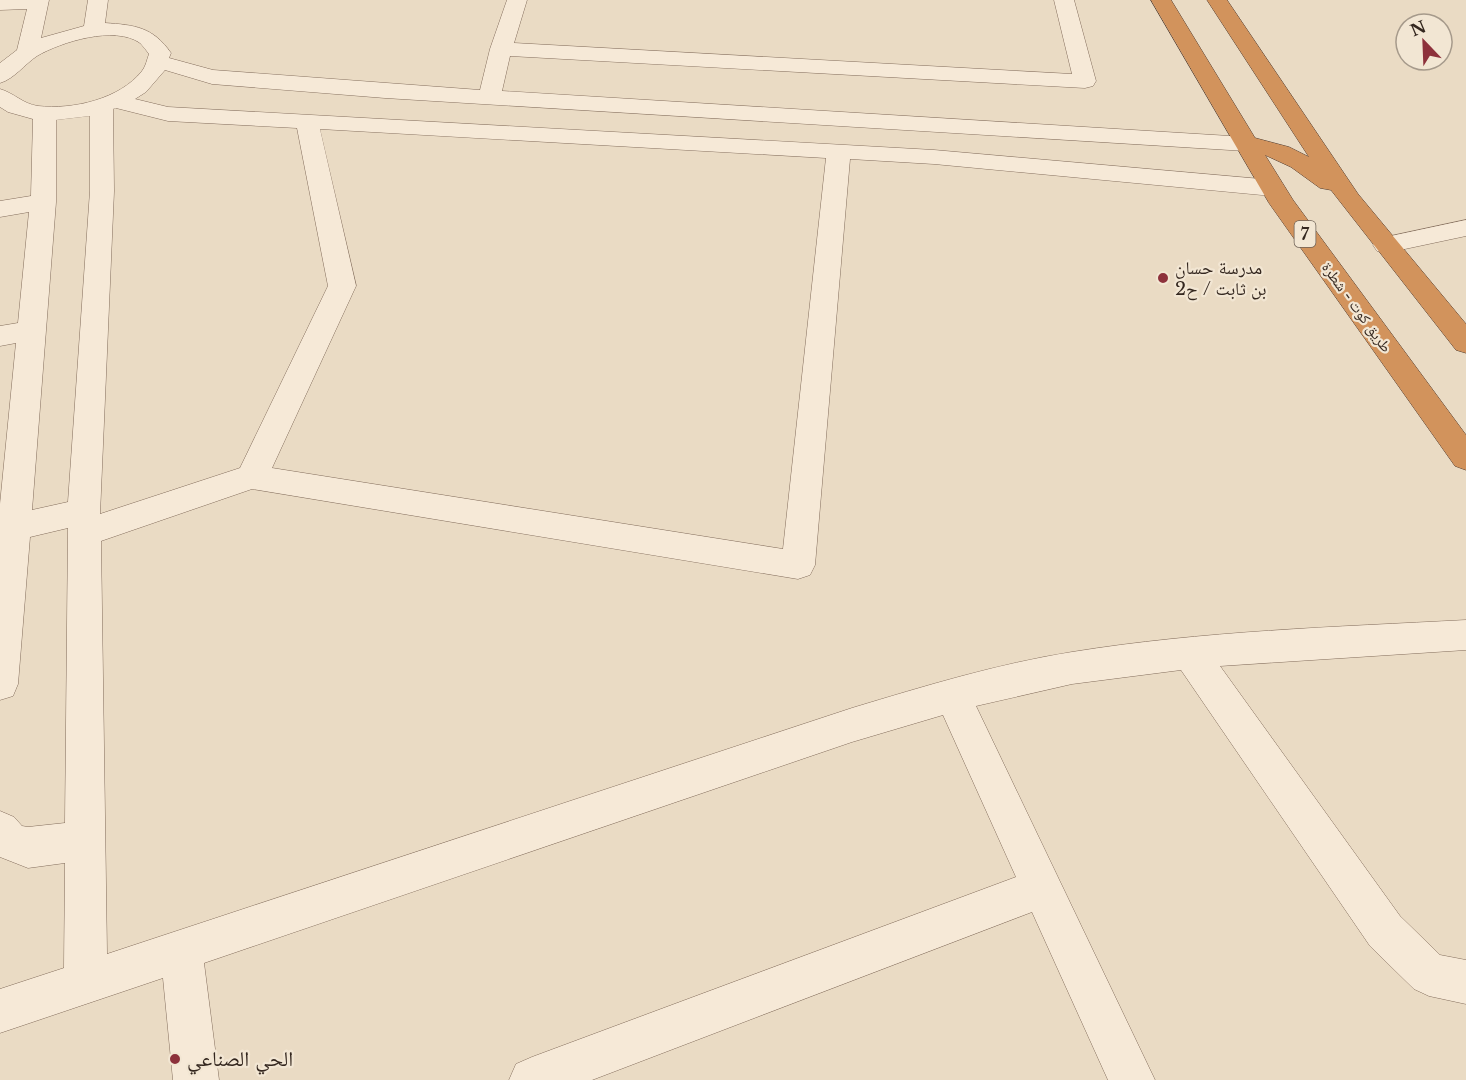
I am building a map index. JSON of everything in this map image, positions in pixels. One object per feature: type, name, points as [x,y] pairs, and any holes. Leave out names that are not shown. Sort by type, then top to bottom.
[{"type":"highway","name":"طريق كوت - شطرة","points":[[1161,0],[1273,188],[1466,458]]},
{"type":"highway","points":[[1217,0],[1348,199],[1466,343]]},
{"type":"highway","points":[[1246,144],[1268,146],[1288,153],[1348,199]]},
{"type":"street","points":[[94,31],[98,0]]},
{"type":"street","points":[[490,97],[501,50],[517,0]]},
{"type":"street","points":[[501,50],[1085,81],[1064,0]]},
{"type":"street","points":[[4,2],[38,2],[28,51]]},
{"type":"street","points":[[2,71],[28,51],[59,38],[94,31],[126,32],[149,39],[160,53],[160,62],[150,78],[108,103],[74,111],[45,113],[15,108],[2,100]]},
{"type":"street","points":[[160,62],[212,77],[490,97],[1246,144]]},
{"type":"street","points":[[108,103],[168,114],[934,157],[1273,188]]},
{"type":"street","points":[[86,981],[84,522],[108,103]]},
{"type":"street","points":[[0,684],[14,527],[8,495],[32,330],[44,202],[45,113]]},
{"type":"street","points":[[252,477],[342,286],[307,122]]},
{"type":"street","points":[[14,527],[84,522],[252,477],[798,565],[839,152]]},
{"type":"street","points":[[0,209],[44,202]]},
{"type":"street","points":[[1386,245],[1466,228]]},
{"type":"street","points":[[0,336],[32,330]]},
{"type":"street","points":[[0,1011],[840,729],[952,694],[1071,669],[1190,653],[1466,635]]},
{"type":"street","points":[[1190,653],[1385,932],[1429,974],[1466,982]]},
{"type":"street","points":[[952,694],[1132,1080]]},
{"type":"street","points":[[0,831],[5,838],[27,848],[55,848],[85,837]]},
{"type":"street","points":[[532,1080],[1042,888]]},
{"type":"street","points":[[181,950],[196,1080]]},
{"type":"place","name":"مدرسة حسان بن ثابت / ح2","points":[[1163,278]]},
{"type":"place","name":"الحي الصناعي","points":[[175,1059]]}]
